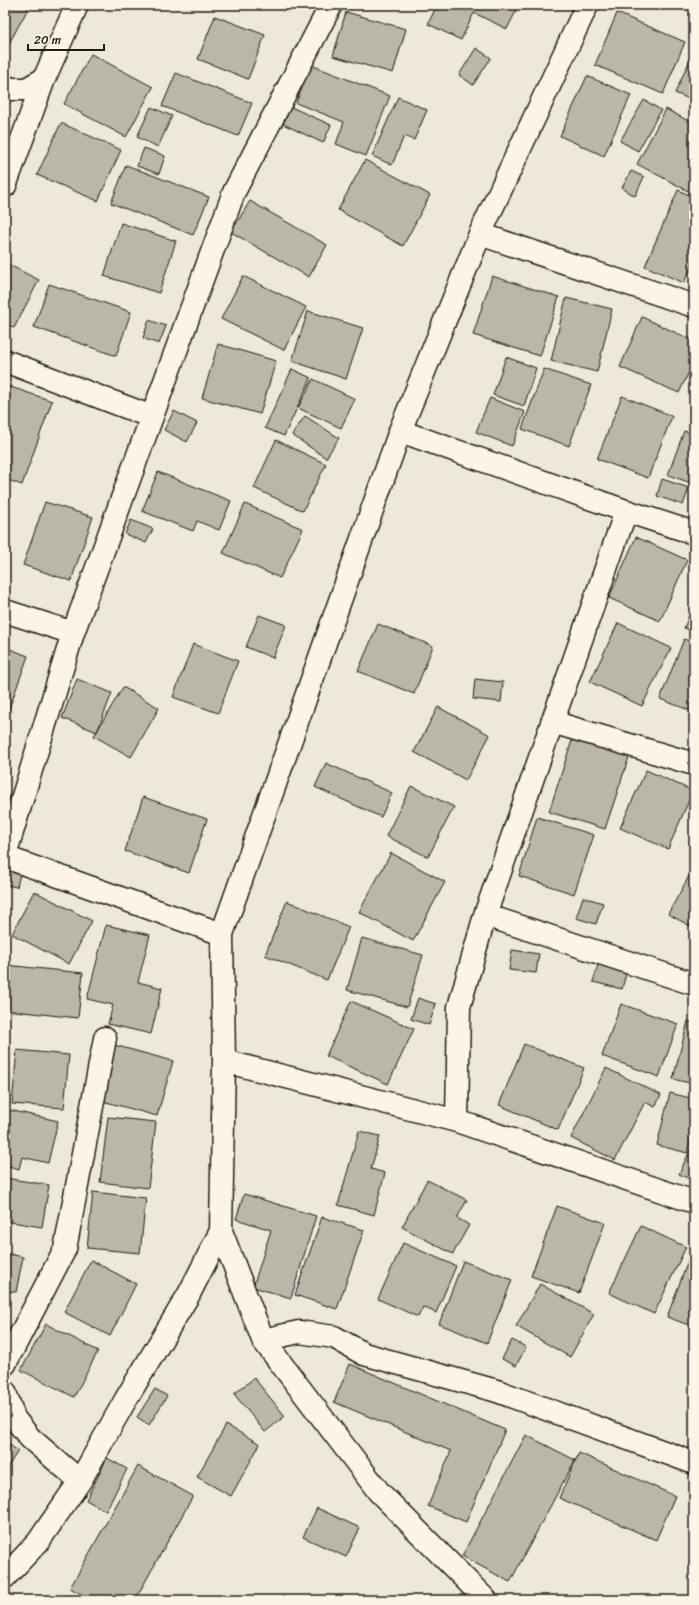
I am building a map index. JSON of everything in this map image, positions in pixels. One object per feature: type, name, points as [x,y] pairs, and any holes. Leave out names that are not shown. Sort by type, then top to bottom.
[{"type":"street","points":[[5,186],[44,79],[77,5]]},
{"type":"street","points":[[222,934],[5,856],[73,633],[234,192],[331,5]]},
{"type":"street","points":[[486,1600],[379,1492],[263,1340],[221,1231],[224,1061],[222,934],[400,431],[480,234],[588,5]]},
{"type":"street","points":[[5,86],[11,89],[26,89],[44,79]]},
{"type":"street","points":[[480,234],[694,306]]},
{"type":"street","points":[[5,361],[152,417]]},
{"type":"street","points":[[400,431],[626,511],[694,533]]},
{"type":"street","points":[[457,1121],[459,1007],[485,915],[626,511]]},
{"type":"street","points":[[5,611],[73,633]]},
{"type":"street","points":[[552,722],[694,764]]},
{"type":"street","points":[[485,915],[694,984]]},
{"type":"street","points":[[5,1364],[65,1249],[105,1038]]},
{"type":"street","points":[[224,1061],[457,1121],[694,1202]]},
{"type":"street","points":[[5,1577],[38,1542],[80,1481],[126,1398],[190,1294],[221,1231]]},
{"type":"street","points":[[263,1340],[299,1332],[334,1337],[364,1354],[497,1391],[694,1463]]},
{"type":"street","points":[[5,1392],[14,1418],[30,1438],[80,1481]]},
{"type":"building","points":[[5,5],[30,5],[6,49],[5,48]]},
{"type":"building","points":[[418,5],[430,5],[429,9]]},
{"type":"building","points":[[437,5],[519,5],[507,29],[474,13],[461,40],[428,24]]},
{"type":"building","points":[[346,12],[406,29],[393,73],[333,56]]},
{"type":"building","points":[[617,13],[685,42],[663,94],[595,65]]},
{"type":"building","points":[[215,16],[265,35],[248,79],[198,59]]},
{"type":"building","points":[[476,48],[491,58],[473,85],[459,75]]},
{"type":"building","points":[[694,51],[694,101],[675,93]]},
{"type":"building","points":[[91,54],[153,87],[126,137],[64,104]]},
{"type":"building","points":[[311,65],[390,96],[366,156],[336,144],[344,122],[296,103]]},
{"type":"building","points":[[176,73],[252,103],[238,136],[162,106]]},
{"type":"building","points":[[587,76],[631,95],[604,156],[560,136]]},
{"type":"building","points":[[398,97],[427,110],[414,140],[404,136],[392,165],[372,156]]},
{"type":"building","points":[[644,100],[661,110],[638,151],[620,141]]},
{"type":"building","points":[[151,107],[172,116],[158,147],[137,137]]},
{"type":"building","points":[[291,107],[331,125],[323,143],[283,124]]},
{"type":"building","points":[[666,109],[694,124],[694,138],[691,144],[694,146],[694,194],[637,164]]},
{"type":"building","points":[[61,123],[121,150],[98,201],[37,175]]},
{"type":"building","points":[[144,148],[165,156],[159,174],[137,166]]},
{"type":"building","points":[[365,160],[430,195],[403,246],[338,210]]},
{"type":"building","points":[[126,165],[209,197],[193,235],[111,203]]},
{"type":"building","points":[[631,171],[644,177],[635,196],[622,188]]},
{"type":"building","points":[[678,190],[694,197],[694,260],[684,283],[645,266]]},
{"type":"building","points":[[250,201],[327,245],[309,277],[231,232]]},
{"type":"building","points":[[121,223],[176,241],[159,293],[104,276]]},
{"type":"building","points":[[5,263],[39,280],[14,328],[5,323]]},
{"type":"building","points":[[243,276],[306,307],[284,350],[221,319]]},
{"type":"building","points":[[492,276],[559,297],[540,356],[473,335]]},
{"type":"building","points":[[49,284],[131,312],[116,356],[34,327]]},
{"type":"building","points":[[566,298],[612,309],[597,372],[551,361]]},
{"type":"building","points":[[308,311],[363,328],[346,379],[292,361]]},
{"type":"building","points":[[642,317],[694,341],[694,361],[679,393],[620,367]]},
{"type":"building","points":[[149,320],[166,326],[159,344],[143,338]]},
{"type":"building","points":[[218,344],[276,361],[260,414],[202,398]]},
{"type":"building","points":[[506,357],[536,368],[524,406],[493,395]]},
{"type":"building","points":[[292,369],[311,378],[284,436],[265,428]]},
{"type":"building","points":[[544,369],[591,385],[569,446],[522,429]]},
{"type":"building","points":[[313,379],[355,399],[341,428],[298,408]]},
{"type":"building","points":[[5,385],[52,401],[22,485],[5,479]]},
{"type":"building","points":[[622,396],[672,416],[648,478],[597,459]]},
{"type":"building","points":[[490,398],[525,412],[512,446],[476,432]]},
{"type":"building","points":[[174,411],[197,423],[187,442],[164,430]]},
{"type":"building","points":[[305,416],[339,438],[326,458],[292,435]]},
{"type":"building","points":[[684,431],[694,434],[694,484],[668,475]]},
{"type":"building","points":[[276,440],[326,464],[303,511],[254,488]]},
{"type":"building","points":[[158,472],[231,501],[219,530],[197,521],[193,531],[142,511]]},
{"type":"building","points":[[662,479],[689,488],[683,505],[657,496]]},
{"type":"building","points":[[5,493],[9,494],[5,510]]},
{"type":"building","points":[[45,502],[93,517],[71,581],[23,565]]},
{"type":"building","points":[[245,504],[303,529],[280,578],[223,553]]},
{"type":"building","points":[[131,520],[153,529],[146,543],[125,534]]},
{"type":"building","points":[[636,537],[687,560],[660,621],[609,598]]},
{"type":"building","points":[[694,604],[694,631],[684,628]]},
{"type":"building","points":[[259,615],[286,625],[273,658],[246,647]]},
{"type":"building","points":[[618,623],[671,648],[642,706],[590,682]]},
{"type":"building","points":[[378,624],[433,646],[414,694],[358,671]]},
{"type":"building","points":[[684,639],[694,643],[694,712],[660,699]]},
{"type":"building","points":[[193,644],[238,661],[218,713],[173,697]]},
{"type":"building","points":[[5,647],[28,656],[6,717],[5,717]]},
{"type":"building","points":[[77,679],[112,693],[97,732],[62,718]]},
{"type":"building","points":[[475,679],[503,682],[501,702],[473,699]]},
{"type":"building","points":[[123,687],[159,708],[131,757],[94,736]]},
{"type":"building","points":[[438,707],[490,735],[466,780],[414,752]]},
{"type":"building","points":[[574,734],[631,751],[605,829],[549,812]]},
{"type":"building","points":[[326,763],[392,793],[381,817],[315,787]]},
{"type":"building","points":[[646,770],[693,791],[668,849],[620,828]]},
{"type":"building","points":[[411,786],[454,807],[428,857],[386,836]]},
{"type":"building","points":[[143,797],[207,819],[189,873],[125,851]]},
{"type":"building","points":[[537,817],[594,835],[574,894],[519,876]]},
{"type":"building","points":[[694,841],[694,858],[689,856]]},
{"type":"building","points":[[391,853],[445,882],[413,941],[359,912]]},
{"type":"building","points":[[5,862],[22,865],[17,887],[5,885]]},
{"type":"building","points":[[693,869],[694,870],[694,928],[668,914]]},
{"type":"building","points":[[34,891],[92,921],[69,964],[12,934]]},
{"type":"building","points":[[583,897],[603,903],[596,924],[576,918]]},
{"type":"building","points":[[287,901],[349,927],[327,980],[265,955]]},
{"type":"building","points":[[106,925],[150,935],[138,982],[162,988],[151,1034],[108,1024],[113,1005],[87,999]]},
{"type":"building","points":[[362,938],[423,955],[407,1007],[347,990]]},
{"type":"building","points":[[512,950],[539,954],[536,973],[509,970]]},
{"type":"building","points":[[600,958],[628,966],[622,989],[593,982]]},
{"type":"building","points":[[5,965],[83,973],[78,1018],[5,1010]]},
{"type":"building","points":[[418,998],[436,1004],[429,1025],[411,1019]]},
{"type":"building","points":[[351,1001],[414,1029],[388,1084],[326,1056]]},
{"type":"building","points":[[621,1004],[678,1024],[659,1077],[602,1056]]},
{"type":"building","points":[[688,1021],[694,1023],[694,1084],[673,1079]]},
{"type":"building","points":[[524,1044],[584,1068],[558,1130],[499,1105]]},
{"type":"building","points":[[114,1045],[173,1061],[157,1116],[99,1100]]},
{"type":"building","points":[[17,1050],[69,1055],[64,1108],[12,1104]]},
{"type":"building","points":[[5,1051],[10,1095],[5,1096]]},
{"type":"building","points":[[606,1068],[661,1095],[655,1107],[645,1102],[615,1160],[571,1138]]},
{"type":"building","points":[[670,1093],[694,1099],[694,1126],[687,1153],[657,1145]]},
{"type":"building","points":[[5,1109],[58,1121],[48,1163],[22,1157],[19,1169],[5,1165]]},
{"type":"building","points":[[108,1117],[156,1122],[148,1188],[100,1182]]},
{"type":"building","points":[[359,1131],[380,1136],[371,1169],[385,1173],[374,1215],[338,1205]]},
{"type":"building","points":[[694,1142],[694,1181],[679,1174]]},
{"type":"building","points":[[5,1178],[49,1185],[42,1227],[5,1221]]},
{"type":"building","points":[[427,1180],[467,1200],[457,1218],[469,1225],[453,1254],[402,1227]]},
{"type":"building","points":[[93,1192],[146,1198],[140,1253],[87,1248]]},
{"type":"building","points":[[244,1194],[316,1216],[291,1298],[253,1287],[271,1230],[236,1219]]},
{"type":"building","points":[[557,1206],[605,1223],[579,1293],[531,1276]]},
{"type":"building","points":[[322,1217],[364,1230],[337,1309],[295,1295]]},
{"type":"building","points":[[641,1226],[686,1247],[654,1314],[609,1293]]},
{"type":"building","points":[[403,1243],[456,1266],[436,1313],[423,1307],[418,1317],[378,1299]]},
{"type":"building","points":[[694,1245],[694,1327],[667,1317]]},
{"type":"building","points":[[5,1253],[23,1257],[16,1292],[6,1291],[5,1296]]},
{"type":"building","points":[[91,1260],[136,1284],[110,1336],[64,1312]]},
{"type":"building","points":[[463,1261],[512,1280],[487,1343],[439,1324]]},
{"type":"building","points":[[540,1284],[594,1314],[570,1357],[516,1326]]},
{"type":"building","points":[[46,1324],[98,1351],[74,1397],[21,1370]]},
{"type":"building","points":[[512,1340],[526,1347],[516,1366],[502,1359]]},
{"type":"building","points":[[350,1364],[505,1430],[466,1522],[428,1506],[451,1451],[334,1402]]},
{"type":"building","points":[[254,1378],[285,1416],[265,1432],[234,1394]]},
{"type":"building","points":[[155,1389],[167,1396],[149,1425],[137,1417]]},
{"type":"building","points":[[226,1425],[260,1444],[231,1496],[197,1477]]},
{"type":"building","points":[[526,1435],[575,1460],[510,1582],[462,1556]]},
{"type":"building","points":[[5,1442],[18,1451],[5,1471]]},
{"type":"building","points":[[579,1453],[675,1496],[656,1540],[559,1498]]},
{"type":"building","points":[[107,1458],[127,1469],[106,1511],[86,1500]]},
{"type":"building","points":[[138,1466],[193,1496],[135,1600],[92,1600],[70,1588]]},
{"type":"building","points":[[317,1508],[360,1528],[346,1557],[303,1537]]}]
